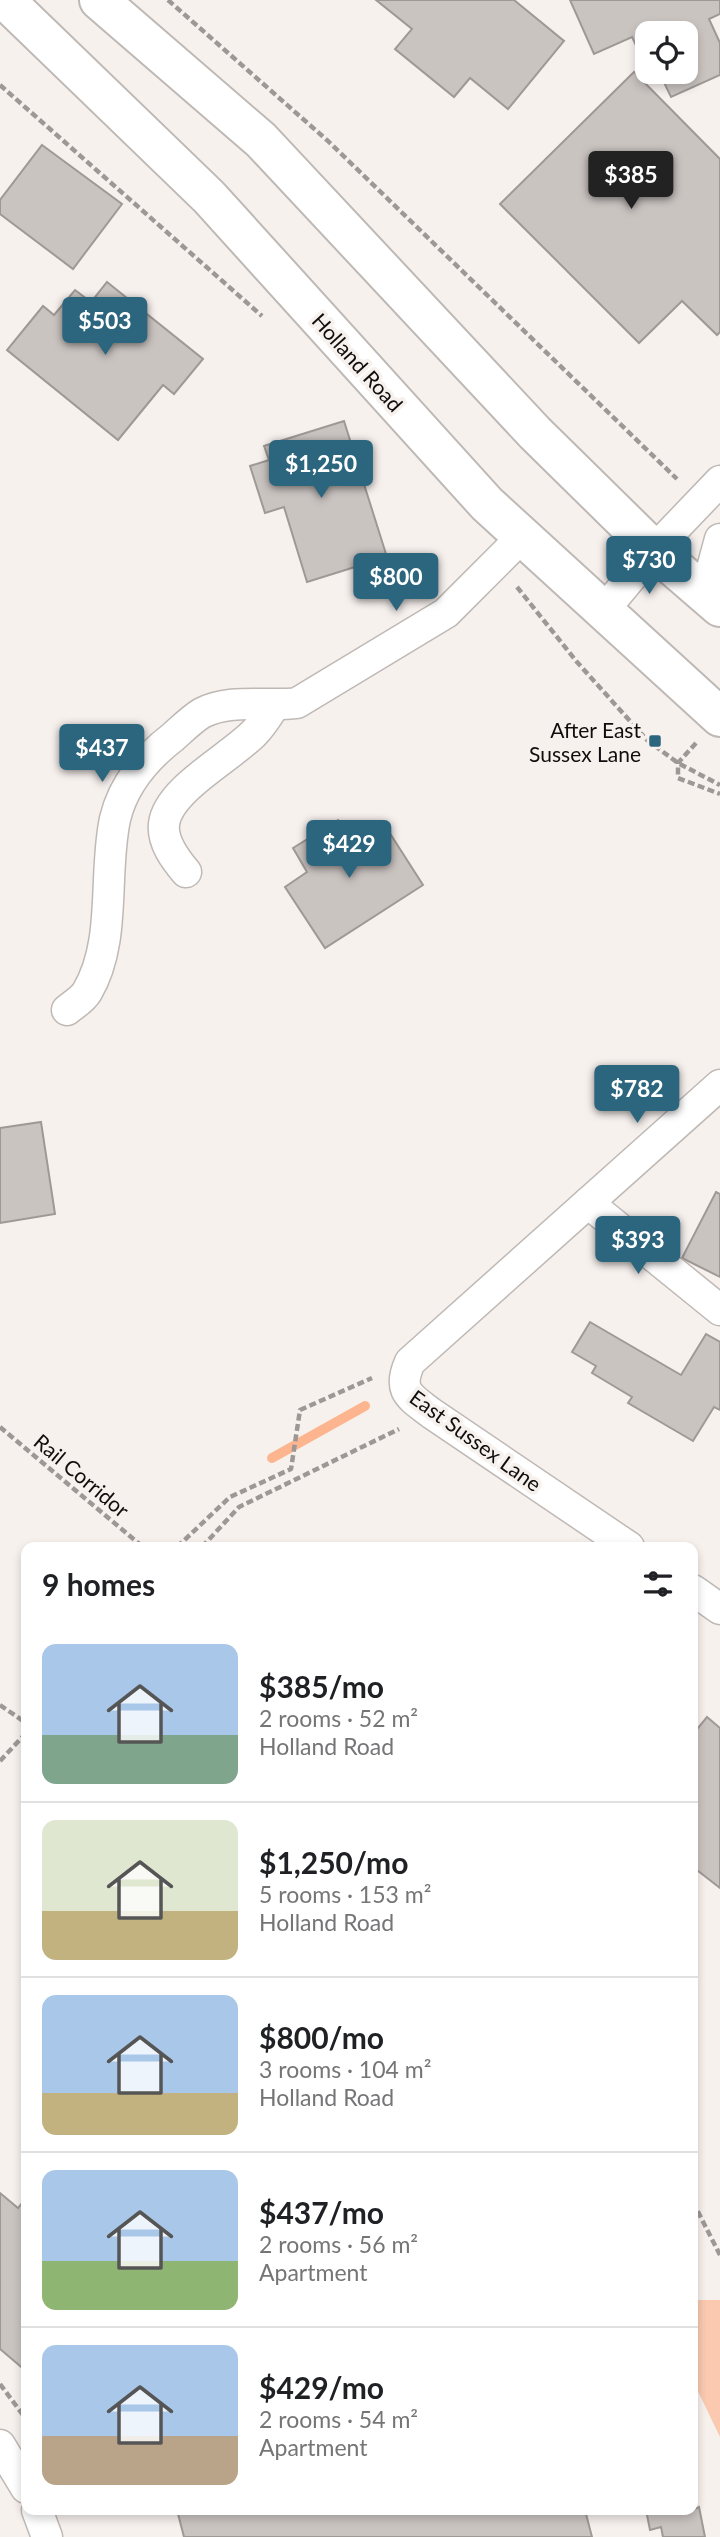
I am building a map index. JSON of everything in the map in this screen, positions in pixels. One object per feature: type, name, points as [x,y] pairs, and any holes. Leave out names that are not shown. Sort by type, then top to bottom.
[{"type":"main road","name":"Holland Road","points":[[5,0],[209,197],[486,504],[509,549],[604,610],[720,717]]},
{"type":"main road","points":[[99,0],[261,140],[535,433],[654,550],[713,601]]},
{"type":"street","points":[[604,610],[654,550],[710,491]]},
{"type":"street","points":[[713,601],[720,540]]},
{"type":"street","points":[[67,1010],[86,995],[100,964],[108,867],[116,816],[130,784],[153,753],[203,713],[245,703],[274,706],[297,703],[446,613],[509,549]]},
{"type":"street","points":[[186,872],[174,857],[165,836],[164,822],[173,803],[254,733],[274,706]]},
{"type":"street","name":"East Sussex Lane","points":[[622,1542],[431,1413],[408,1395],[404,1388],[404,1376],[410,1362],[720,1085]]},
{"type":"street","points":[[588,1203],[720,1310]]},
{"type":"street","points":[[698,1594],[720,1609]]},
{"type":"street","points":[[0,2445],[21,2480]]},
{"type":"street","points":[[39,2515],[47,2537]]},
{"type":"path","points":[[168,0],[328,141],[710,491]]},
{"type":"path","points":[[0,85],[270,323]]},
{"type":"path","points":[[509,549],[577,662],[646,740],[678,763],[720,785]]},
{"type":"path","points":[[678,763],[678,778],[720,794]]},
{"type":"path","points":[[182,1542],[230,1497],[291,1469],[300,1410],[410,1362]]},
{"type":"path","points":[[207,1542],[239,1507],[431,1413]]},
{"type":"path","name":"Rail Corridor","points":[[0,1427],[137,1542]]},
{"type":"path","points":[[0,1705],[21,1720]]},
{"type":"path","points":[[0,1761],[21,1738]]},
{"type":"path","points":[[698,2212],[720,2255]]},
{"type":"path","points":[[0,2384],[21,2412]]},
{"type":"shaded area","points":[[698,2300],[720,2300],[720,2437],[698,2391]]},
{"type":"building","points":[[376,0],[514,0],[564,41],[508,109],[470,78],[454,97],[395,49],[412,29]]},
{"type":"building","points":[[570,0],[720,0],[720,14],[709,19],[720,43],[720,75],[671,97],[665,84],[698,84],[698,21],[635,21],[635,43],[632,37],[594,54]]},
{"type":"building","points":[[634,72],[635,84],[646,84],[720,159],[720,332],[717,335],[682,301],[639,343],[500,204]]},
{"type":"building","points":[[42,145],[122,204],[73,269],[0,214],[0,200]]},
{"type":"building","points":[[107,282],[203,359],[174,394],[163,385],[118,440],[7,350],[43,306],[54,315],[75,290],[91,302]]},
{"type":"building","points":[[344,421],[387,557],[307,582],[284,507],[265,513],[250,466],[269,460],[264,446]]},
{"type":"building","points":[[338,820],[353,843],[384,824],[423,885],[325,948],[285,887],[307,872],[293,848]]},
{"type":"building","points":[[41,1122],[55,1214],[0,1223],[0,1128]]},
{"type":"building","points":[[716,1192],[720,1194],[720,1277],[682,1258]]},
{"type":"building","points":[[590,1322],[681,1375],[706,1334],[720,1342],[720,1410],[714,1407],[693,1441],[628,1403],[632,1397],[592,1373],[596,1366],[572,1352]]},
{"type":"building","points":[[707,1717],[720,1728],[720,1888],[698,1871],[698,1728]]},
{"type":"building","points":[[0,2193],[18,2208],[21,2204],[21,2367],[0,2349]]},
{"type":"building","points":[[698,2508],[705,2537],[663,2537],[661,2527],[650,2530],[647,2515],[698,2515]]},
{"type":"building","points":[[178,2515],[586,2515],[592,2537],[184,2537]]},
{"type":"waterway","points":[[272,1458],[365,1406]]},
{"type":"place","name":"After East Sussex Lane","points":[[655,741]]}]
